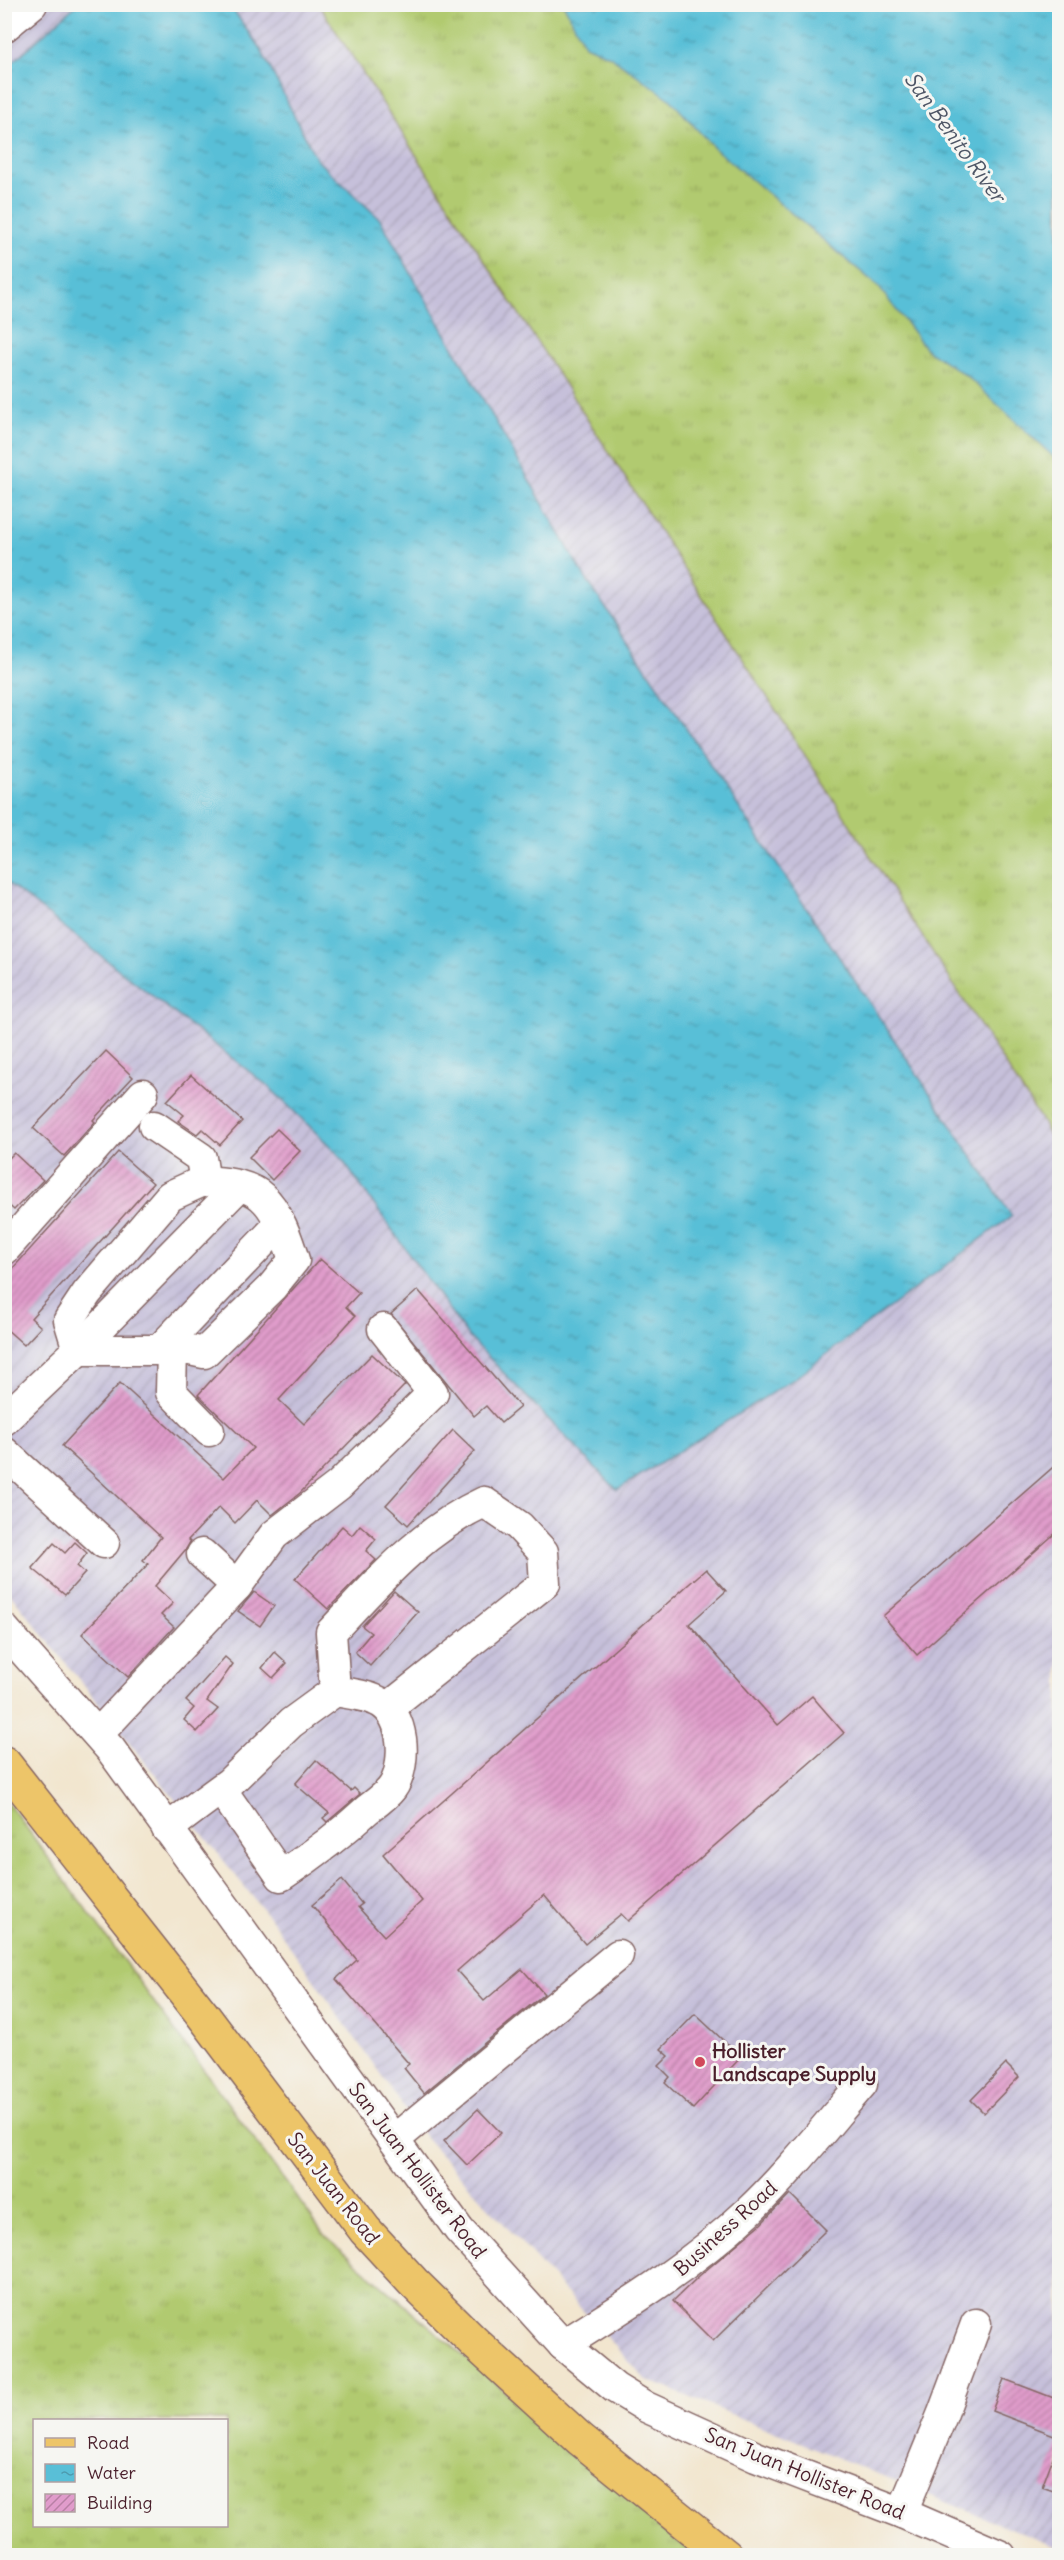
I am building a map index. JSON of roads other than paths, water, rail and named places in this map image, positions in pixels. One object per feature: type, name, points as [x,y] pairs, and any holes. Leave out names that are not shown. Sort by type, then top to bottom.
[{"type":"main road","name":"San Juan Road","points":[[4,1763],[202,2014],[364,2230],[474,2342],[580,2439],[726,2556]]},
{"type":"street","points":[[4,27],[32,4]]},
{"type":"street","points":[[4,1250],[143,1094]]},
{"type":"street","points":[[154,1126],[201,1158],[205,1182]]},
{"type":"street","points":[[205,1182],[231,1183],[262,1196],[280,1224],[166,1349],[78,1350],[69,1320],[87,1293],[170,1196],[205,1182]]},
{"type":"street","points":[[4,1420],[78,1350],[239,1186]]},
{"type":"street","points":[[98,1734],[237,1586],[274,1535],[339,1485],[433,1393],[383,1329]]},
{"type":"street","points":[[166,1349],[171,1392],[209,1431]]},
{"type":"street","points":[[4,1452],[104,1543]]},
{"type":"street","points":[[336,1691],[331,1632],[402,1556],[460,1513],[484,1502],[519,1526],[543,1552],[544,1583],[390,1707]]},
{"type":"street","points":[[202,1554],[237,1586]]},
{"type":"street","name":"San Juan Hollister Road","points":[[4,1629],[98,1734],[459,2230],[563,2345],[615,2388],[646,2406],[756,2457],[902,2513],[1001,2556]]},
{"type":"street","points":[[167,1829],[221,1789],[291,1723],[336,1691],[362,1696],[390,1707],[399,1724],[402,1747],[398,1774],[392,1788],[335,1840],[281,1876],[221,1789]]},
{"type":"street","points":[[394,2140],[618,1955]]},
{"type":"street","name":"Business Road","points":[[563,2345],[655,2288],[714,2242],[779,2180],[862,2084]]},
{"type":"street","points":[[902,2513],[944,2413],[976,2324]]},
{"type":"water","points":[[76,5],[230,5],[261,50],[317,160],[380,219],[583,574],[1012,1216],[791,1381],[617,1490],[467,1335],[338,1154],[269,1087],[5,881],[5,69]]},
{"type":"water","name":"San Benito River","points":[[564,5],[1059,5],[1059,462],[967,376],[927,350],[878,286],[714,148],[670,99],[610,56],[585,45]]},
{"type":"place","name":"Hollister Landscape Supply","points":[[700,2062]]}]
